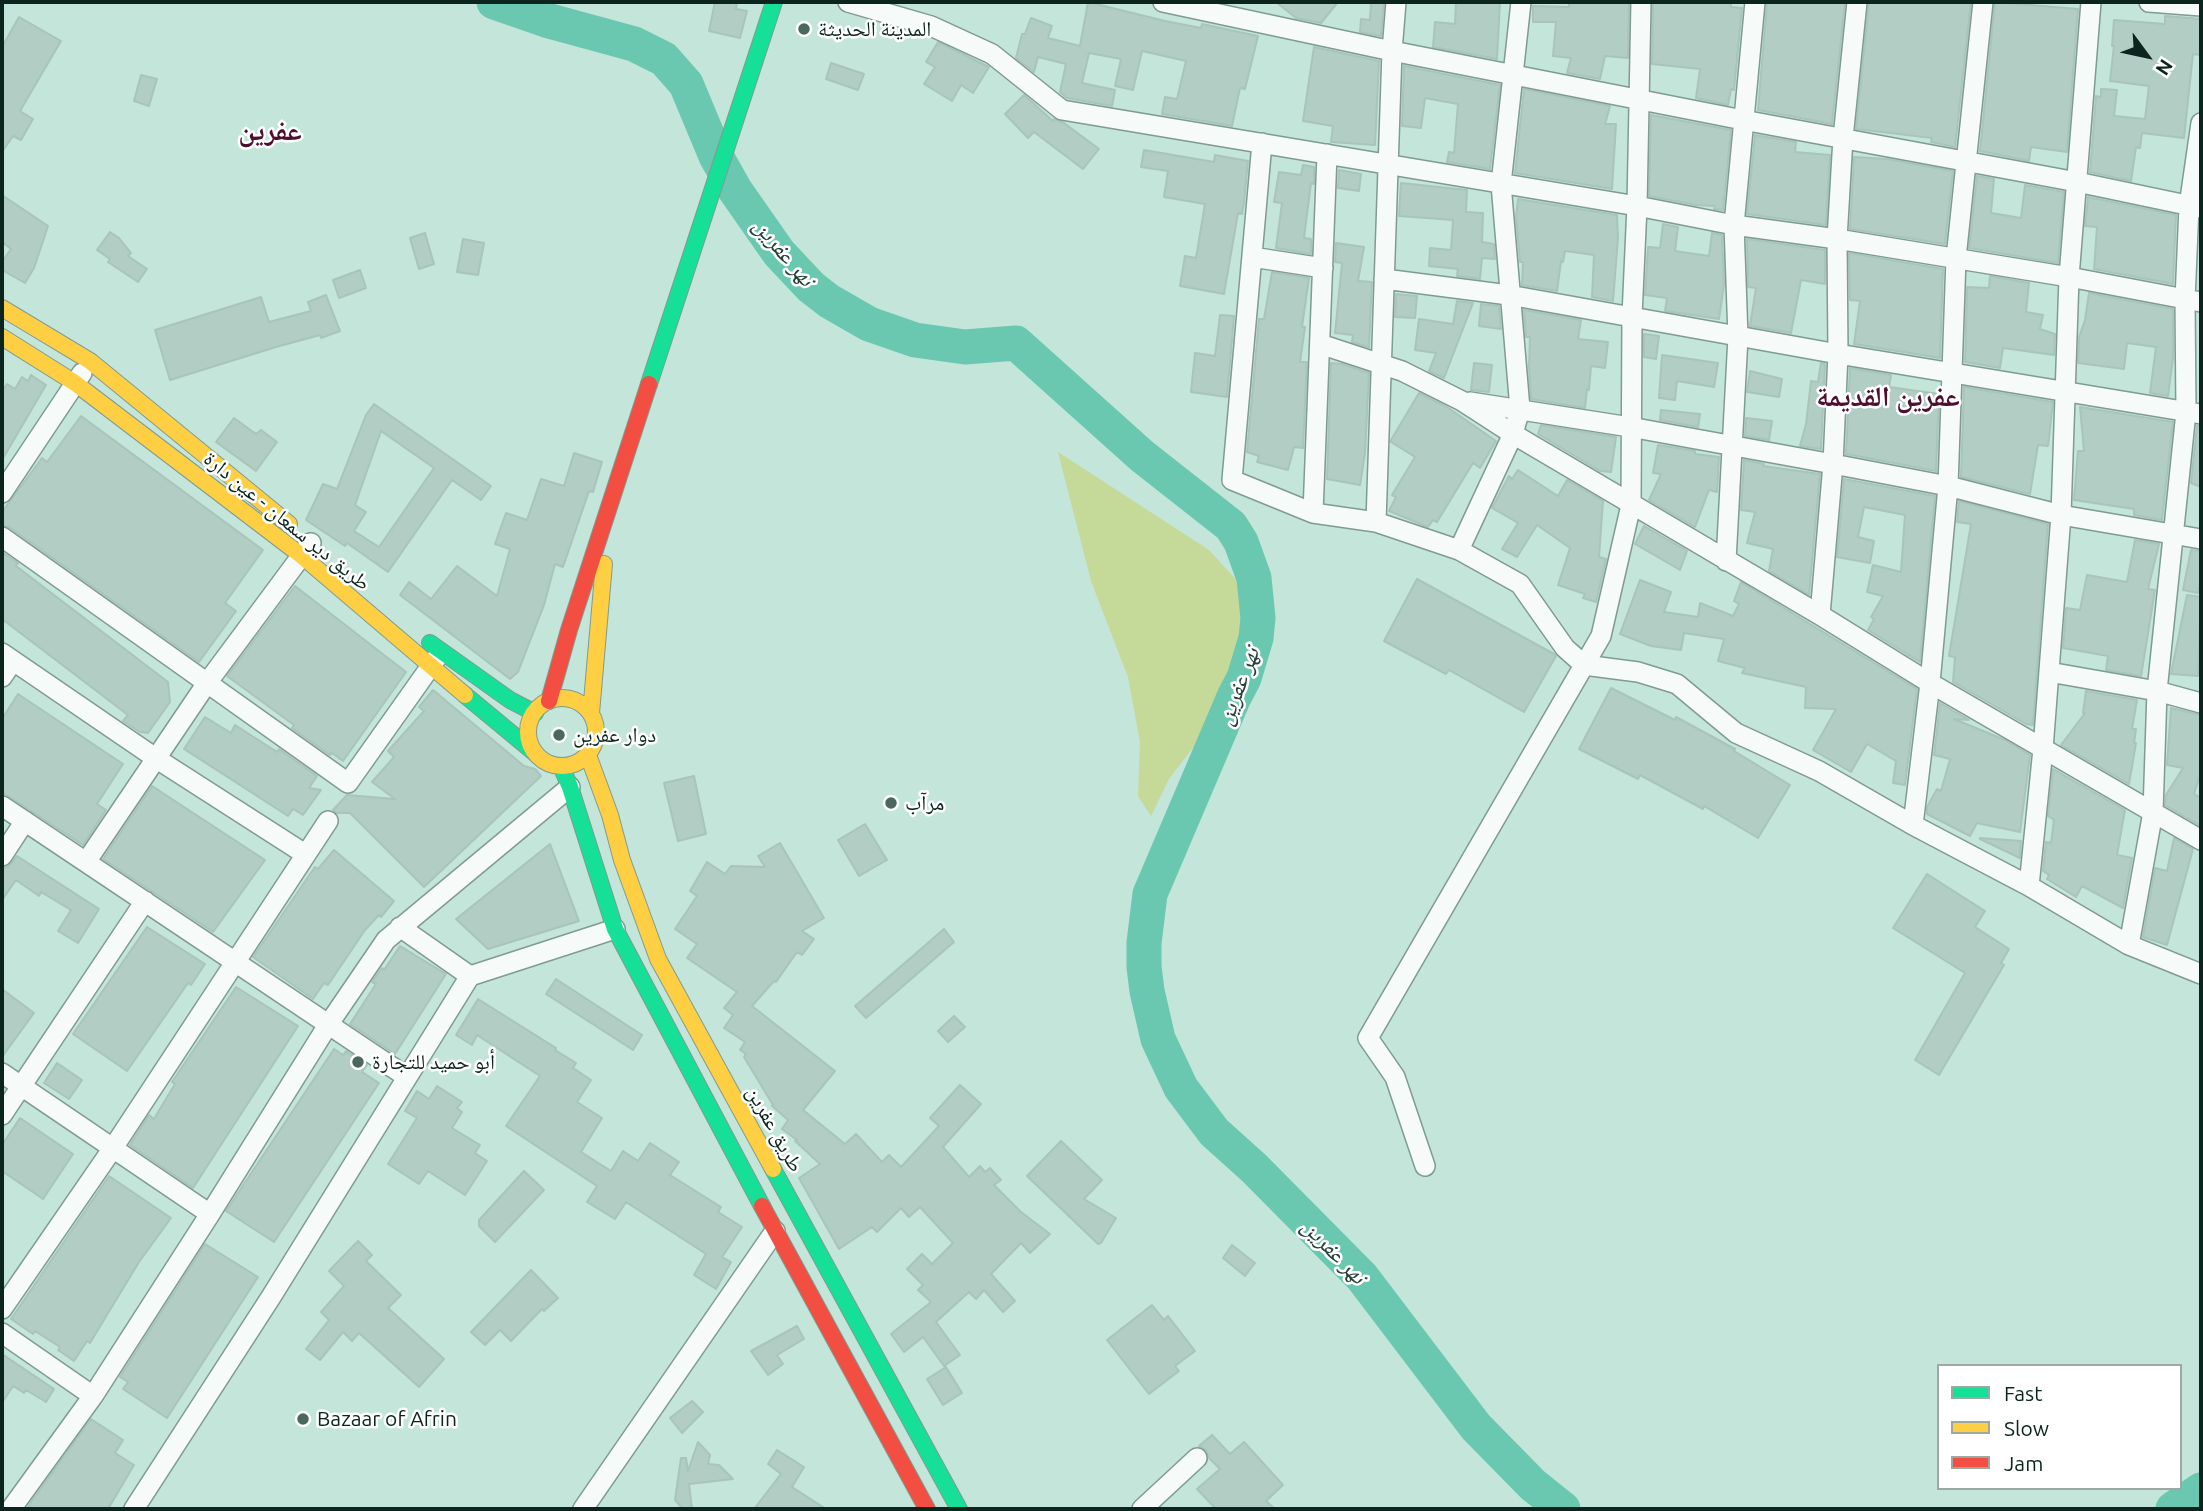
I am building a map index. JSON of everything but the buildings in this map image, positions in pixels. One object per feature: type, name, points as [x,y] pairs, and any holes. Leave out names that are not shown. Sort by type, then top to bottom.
[{"type":"main road","points":[[608,514],[591,713],[596,734],[594,746],[580,761],[561,766],[542,760],[536,753],[529,737],[531,721],[535,713],[549,701],[569,630],[689,257],[774,2]]},
{"type":"main road","name":"طريق دير سمعان - عين دارة","points":[[2,309],[90,361],[391,611]]},
{"type":"main road","name":"طريق دير سمعان - عين دارة","points":[[2,337],[75,383],[317,552],[536,753]]},
{"type":"main road","name":"طريق دير سمعان - عين دارة","points":[[421,635],[436,659],[535,713]]},
{"type":"main road","points":[[549,701],[567,699],[584,706],[591,713]]},
{"type":"main road","name":"طريق عفرين","points":[[588,755],[634,896],[658,958],[959,1509]]},
{"type":"main road","points":[[561,766],[615,929],[775,1231],[927,1509]]},
{"type":"street","points":[[848,2],[931,26],[992,54],[1062,110],[1637,206],[1734,225],[1838,239],[2069,277],[2193,301]]},
{"type":"street","points":[[1164,2],[1392,51],[2195,207]]},
{"type":"street","points":[[1376,522],[1392,51],[1396,2]]},
{"type":"street","points":[[1459,550],[1513,434],[1520,409],[1502,184],[1521,2]]},
{"type":"street","points":[[1425,1167],[1395,1077],[1368,1038],[1601,636],[1631,505],[1632,316],[1641,2]]},
{"type":"street","points":[[1726,561],[1738,337],[1734,225],[1755,2]]},
{"type":"street","points":[[1820,615],[1833,464],[1843,138],[1857,2]]},
{"type":"street","points":[[1913,825],[1930,683],[1948,486],[1956,258],[1983,2]]},
{"type":"street","points":[[2029,886],[2043,749],[2061,515],[2069,277],[2091,2]]},
{"type":"street","points":[[2149,2],[2201,6]]},
{"type":"street","points":[[2129,945],[2153,812],[2157,691],[2174,535],[2193,413],[2195,207],[2201,123]]},
{"type":"street","points":[[1262,144],[1232,480],[1314,513],[1376,522],[1459,550],[1520,584],[1565,648],[1584,665],[1638,672],[1677,684],[1735,733],[1819,772],[2029,886],[2129,945],[2201,974]]},
{"type":"street","points":[[1314,513],[1327,154]]},
{"type":"street","points":[[1252,257],[1323,268]]},
{"type":"street","points":[[1384,279],[1509,295],[1738,337],[2193,413]]},
{"type":"street","points":[[1320,344],[1402,371],[1462,401],[1930,683],[2201,840]]},
{"type":"street","points":[[2,493],[90,361]]},
{"type":"street","points":[[1462,401],[1630,427],[1833,464],[1948,486],[2061,515],[2201,539]]},
{"type":"street","points":[[2,537],[348,783],[436,659]]},
{"type":"street","points":[[86,862],[207,683],[317,552]]},
{"type":"street","points":[[5,664],[305,854]]},
{"type":"street","points":[[2049,673],[2157,691],[2201,703]]},
{"type":"street","points":[[10,1509],[93,1396],[210,1214],[327,1024],[386,940],[570,787]]},
{"type":"street","points":[[2,806],[407,1077]]},
{"type":"street","points":[[2,856],[25,821]]},
{"type":"street","points":[[2,1309],[113,1148],[328,821]]},
{"type":"street","points":[[2,1115],[145,901]]},
{"type":"street","points":[[400,928],[470,976]]},
{"type":"street","points":[[134,1509],[271,1297],[470,976],[615,929]]},
{"type":"street","points":[[2,1073],[210,1214]]},
{"type":"street","points":[[583,1509],[775,1231]]},
{"type":"street","points":[[2,1333],[93,1396]]},
{"type":"street","points":[[1142,1509],[1198,1458]]},
{"type":"green space","points":[[1058,452],[1209,550],[1240,584],[1251,636],[1198,741],[1169,779],[1151,816],[1138,796],[1140,742],[1128,677],[1091,581]]},
{"type":"waterway","name":"نهر عفرين","points":[[494,2],[546,20],[634,44],[664,59],[686,84],[716,156],[735,190],[779,253],[811,287],[829,301],[869,324],[915,340],[965,347],[1016,343],[1142,456],[1231,526],[1241,542],[1254,578],[1258,618],[1256,638],[1244,678],[1150,894],[1144,967],[1158,1039],[1181,1088],[1214,1132],[1254,1168],[1362,1277],[1476,1427],[1533,1485],[1563,1509]]},
{"type":"waterway","name":"نهر عفرين","points":[[2173,1509],[2201,1490]]},
{"type":"traffic: fast","points":[[649,384],[774,2]]},
{"type":"traffic: fast","points":[[430,643],[510,700],[535,713]]},
{"type":"traffic: fast","points":[[465,695],[535,753]]},
{"type":"traffic: fast","points":[[561,766],[615,929],[762,1206]]},
{"type":"traffic: fast","points":[[773,1169],[959,1509]]},
{"type":"traffic: slow","points":[[2,308],[90,361],[289,524]]},
{"type":"traffic: slow","points":[[2,337],[75,383],[302,556],[465,695]]},
{"type":"traffic: slow","points":[[591,713],[604,564]]},
{"type":"traffic: slow","points":[[562,698],[575,701],[586,708],[593,719],[596,732],[593,745],[586,756],[575,763],[562,766],[549,763],[538,756],[531,745],[528,732],[531,719],[538,708],[549,701],[562,698]]},
{"type":"traffic: slow","points":[[588,755],[658,959],[773,1169]]},
{"type":"traffic: jam","points":[[549,701],[569,630],[649,384]]},
{"type":"traffic: jam","points":[[762,1206],[927,1509]]},
{"type":"place","name":"المدينة الحديثة","points":[[804,29]]},
{"type":"place","name":"دوار عفرين","points":[[559,735]]},
{"type":"place","name":"مرآب","points":[[891,803]]},
{"type":"place","name":"أبو حميد للتجارة","points":[[358,1062]]},
{"type":"place","name":"Bazaar of Afrin","points":[[303,1419]]},
{"type":"district","name":"عفرين","points":[[270,131]]},
{"type":"district","name":"عفرين القديمة","points":[[1888,397]]}]
